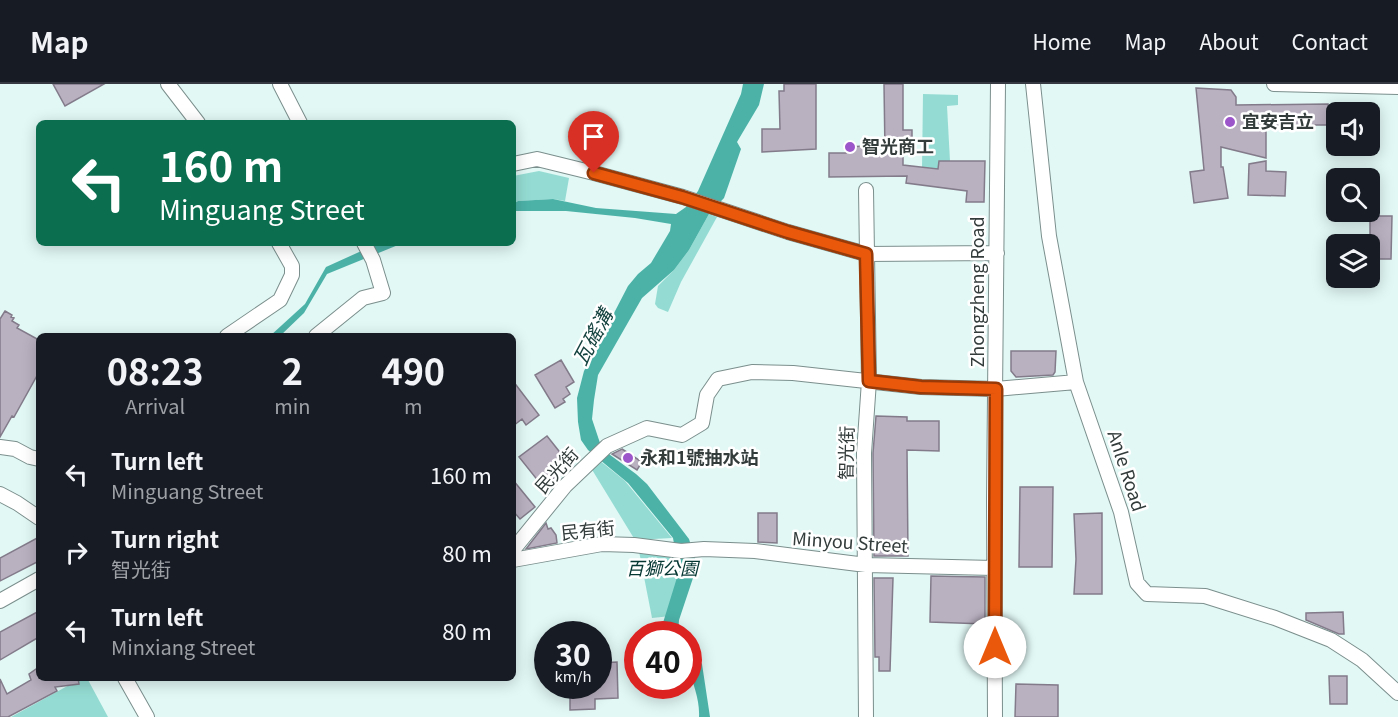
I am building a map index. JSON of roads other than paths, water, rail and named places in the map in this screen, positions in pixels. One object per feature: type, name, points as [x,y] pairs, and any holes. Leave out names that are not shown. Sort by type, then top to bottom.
[{"type":"street","points":[[168,84],[196,120]]},
{"type":"street","points":[[280,84],[298,120]]},
{"type":"street","name":"Zhongzheng Road","points":[[995,717],[998,84]]},
{"type":"street","name":"Anle Road","points":[[1033,84],[1049,236],[1076,382],[1121,512],[1137,583],[1147,594],[1205,596],[1275,618],[1331,640],[1362,660],[1398,693]]},
{"type":"street","points":[[1274,84],[1398,87]]},
{"type":"street","points":[[516,163],[537,159],[682,197],[866,254],[997,253]]},
{"type":"street","name":"智光街","points":[[866,190],[869,381],[864,453],[866,717]]},
{"type":"street","points":[[231,333],[280,300],[292,275],[292,266],[281,246]]},
{"type":"street","points":[[320,333],[363,298],[383,292],[366,246]]},
{"type":"street","name":"民光街","points":[[516,546],[565,486],[607,446],[647,428],[682,435],[702,423],[707,395],[718,379],[752,372],[793,373],[921,387],[996,389],[1076,382]]},
{"type":"street","points":[[0,447],[15,449],[36,458]]},
{"type":"street","points":[[0,494],[17,502],[36,516]]},
{"type":"street","name":"民有街","points":[[516,559],[602,544],[634,545],[681,551],[704,549]]},
{"type":"street","name":"Minyou Street","points":[[704,549],[755,551],[866,566],[994,567]]},
{"type":"street","points":[[0,601],[36,581]]},
{"type":"street","points":[[127,681],[147,717]]},
{"type":"place","name":"宜安吉立","points":[[1230,122]]},
{"type":"place","name":"智光商工","points":[[850,147]]},
{"type":"place","name":"永和1號抽水站","points":[[628,458]]},
{"type":"water label","name":"瓦磘溝","points":[[593,337]]},
{"type":"park label","name":"百獅公園","points":[[662,569]]}]
